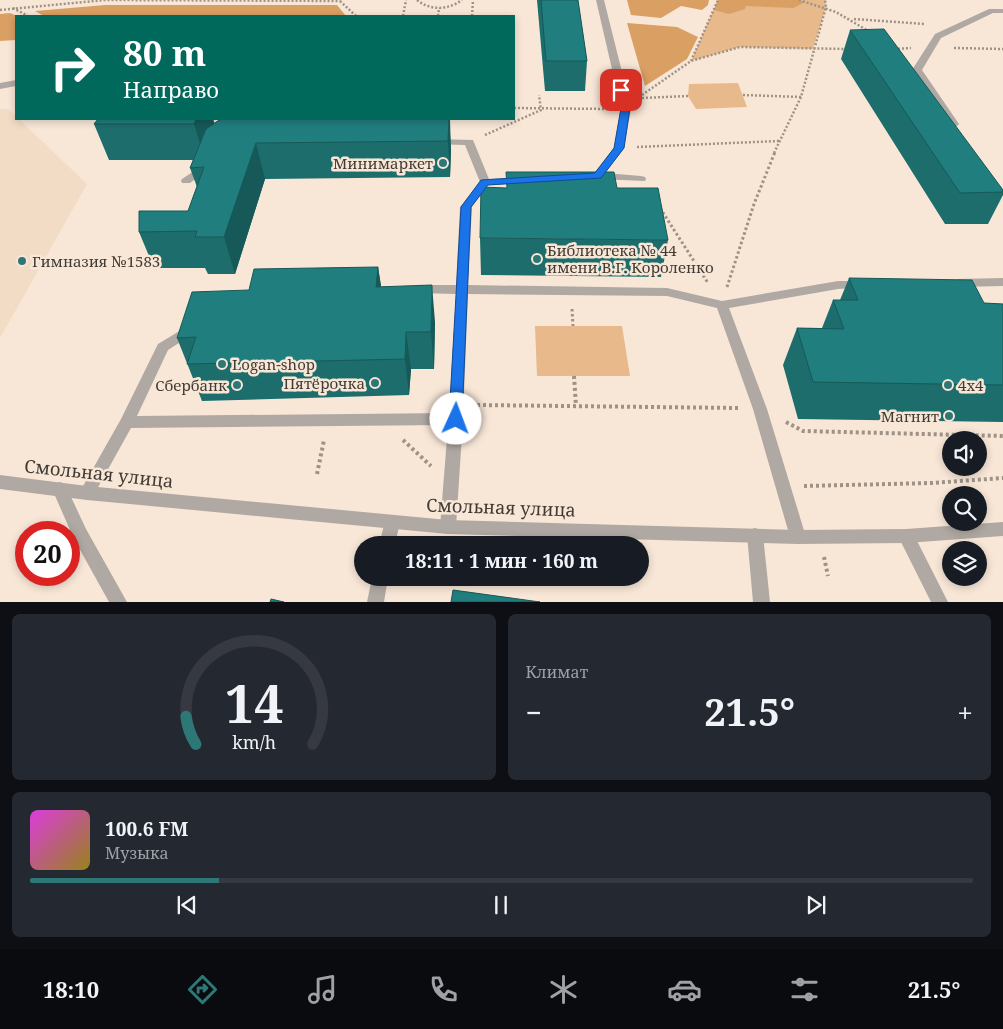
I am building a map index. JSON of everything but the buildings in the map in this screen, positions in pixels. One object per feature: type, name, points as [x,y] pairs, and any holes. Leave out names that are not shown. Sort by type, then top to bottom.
[{"type":"street","points":[[598,176],[619,148],[626,108],[600,0]]},
{"type":"street","points":[[960,133],[917,70],[938,36],[992,11],[1003,11]]},
{"type":"street","points":[[0,86],[15,83]]},
{"type":"street","points":[[422,142],[469,142],[485,182]]},
{"type":"street","points":[[186,181],[218,157]]},
{"type":"street","points":[[579,177],[598,176],[641,179]]},
{"type":"street","points":[[485,182],[532,180]]},
{"type":"street","points":[[448,527],[456,412],[466,207],[485,182]]},
{"type":"street","points":[[946,283],[1003,282]]},
{"type":"street","points":[[403,289],[667,292],[722,304],[838,285],[872,284]]},
{"type":"street","points":[[722,304],[760,409],[798,537]]},
{"type":"street","points":[[87,493],[126,422],[163,347],[205,321]]},
{"type":"street","points":[[126,422],[380,420],[456,412]]},
{"type":"street","name":"Смольная улица","points":[[0,482],[87,493],[448,527],[798,537],[906,536],[1003,530]]},
{"type":"street","points":[[60,489],[80,534],[119,602]]},
{"type":"street","points":[[389,536],[392,522]]},
{"type":"street","points":[[755,535],[762,602]]},
{"type":"street","points":[[906,536],[940,602]]},
{"type":"street","points":[[375,602],[378,586]]},
{"type":"path","points":[[0,10],[105,0],[340,0],[355,15]]},
{"type":"path","points":[[403,15],[406,0]]},
{"type":"path","points":[[417,0],[421,4],[439,8],[450,6],[462,0]]},
{"type":"path","points":[[472,15],[473,0]]},
{"type":"path","points":[[691,61],[718,0]]},
{"type":"path","points":[[799,0],[826,7],[853,18],[876,37]]},
{"type":"path","points":[[722,304],[754,204],[779,141],[801,97],[826,7],[824,0]]},
{"type":"path","points":[[12,8],[26,15]]},
{"type":"path","points":[[438,15],[439,8]]},
{"type":"path","points":[[853,18],[960,26]]},
{"type":"path","points":[[688,96],[639,98],[691,61],[740,47],[852,49]]},
{"type":"path","points":[[917,70],[891,49],[931,47],[1003,49]]},
{"type":"path","points":[[538,95],[541,110]]},
{"type":"path","points":[[742,95],[801,97]]},
{"type":"path","points":[[515,108],[541,110],[626,108]]},
{"type":"path","points":[[480,137],[541,110]]},
{"type":"path","points":[[619,148],[779,141]]},
{"type":"path","points":[[641,179],[722,304]]},
{"type":"path","points":[[574,376],[576,406]]},
{"type":"path","points":[[456,412],[576,406],[760,409],[803,431],[1003,436]]},
{"type":"path","points":[[317,474],[328,420]]},
{"type":"path","points":[[380,420],[450,484]]},
{"type":"path","points":[[782,487],[932,483],[1003,478]]},
{"type":"shaded area","points":[[627,0],[709,0],[708,5],[702,10],[681,6],[661,18],[631,15]]},
{"type":"shaded area","points":[[718,0],[825,0],[826,7],[813,49],[740,47],[691,61]]},
{"type":"shaded area","points":[[718,0],[799,0],[805,2],[793,8],[746,6],[745,9],[729,14],[714,10]]},
{"type":"shaded area","points":[[105,5],[337,5],[345,15],[42,15],[35,11]]},
{"type":"shaded area","points":[[10,13],[15,15],[15,40],[0,41],[0,14]]},
{"type":"shaded area","points":[[627,23],[677,27],[698,37],[687,59],[645,86]]},
{"type":"shaded area","points":[[738,83],[747,107],[696,109],[688,96],[689,84]]},
{"type":"shaded area","name":"Гимназия №1583","points":[[0,109],[8,109],[15,116],[15,120],[20,120],[87,184],[0,338]]},
{"type":"shaded area","points":[[535,326],[622,326],[630,376],[537,376]]},
{"type":"place","name":"Минимаркет","points":[[443,163]]},
{"type":"place","name":"Библиотека № 44 имени В.Г. Короленко","points":[[537,259]]},
{"type":"place","name":"Гимназия №1583","points":[[22,261]]},
{"type":"place","name":"Logan-shop","points":[[222,364]]},
{"type":"place","name":"Пятёрочка","points":[[375,383]]},
{"type":"place","name":"Сбербанк","points":[[237,385]]},
{"type":"place","name":"4х4","points":[[948,385]]},
{"type":"place","name":"Магнит","points":[[949,416]]},
{"type":"route","points":[[456,419],[466,207],[485,182],[598,176],[619,148],[626,108],[621,90]]}]
